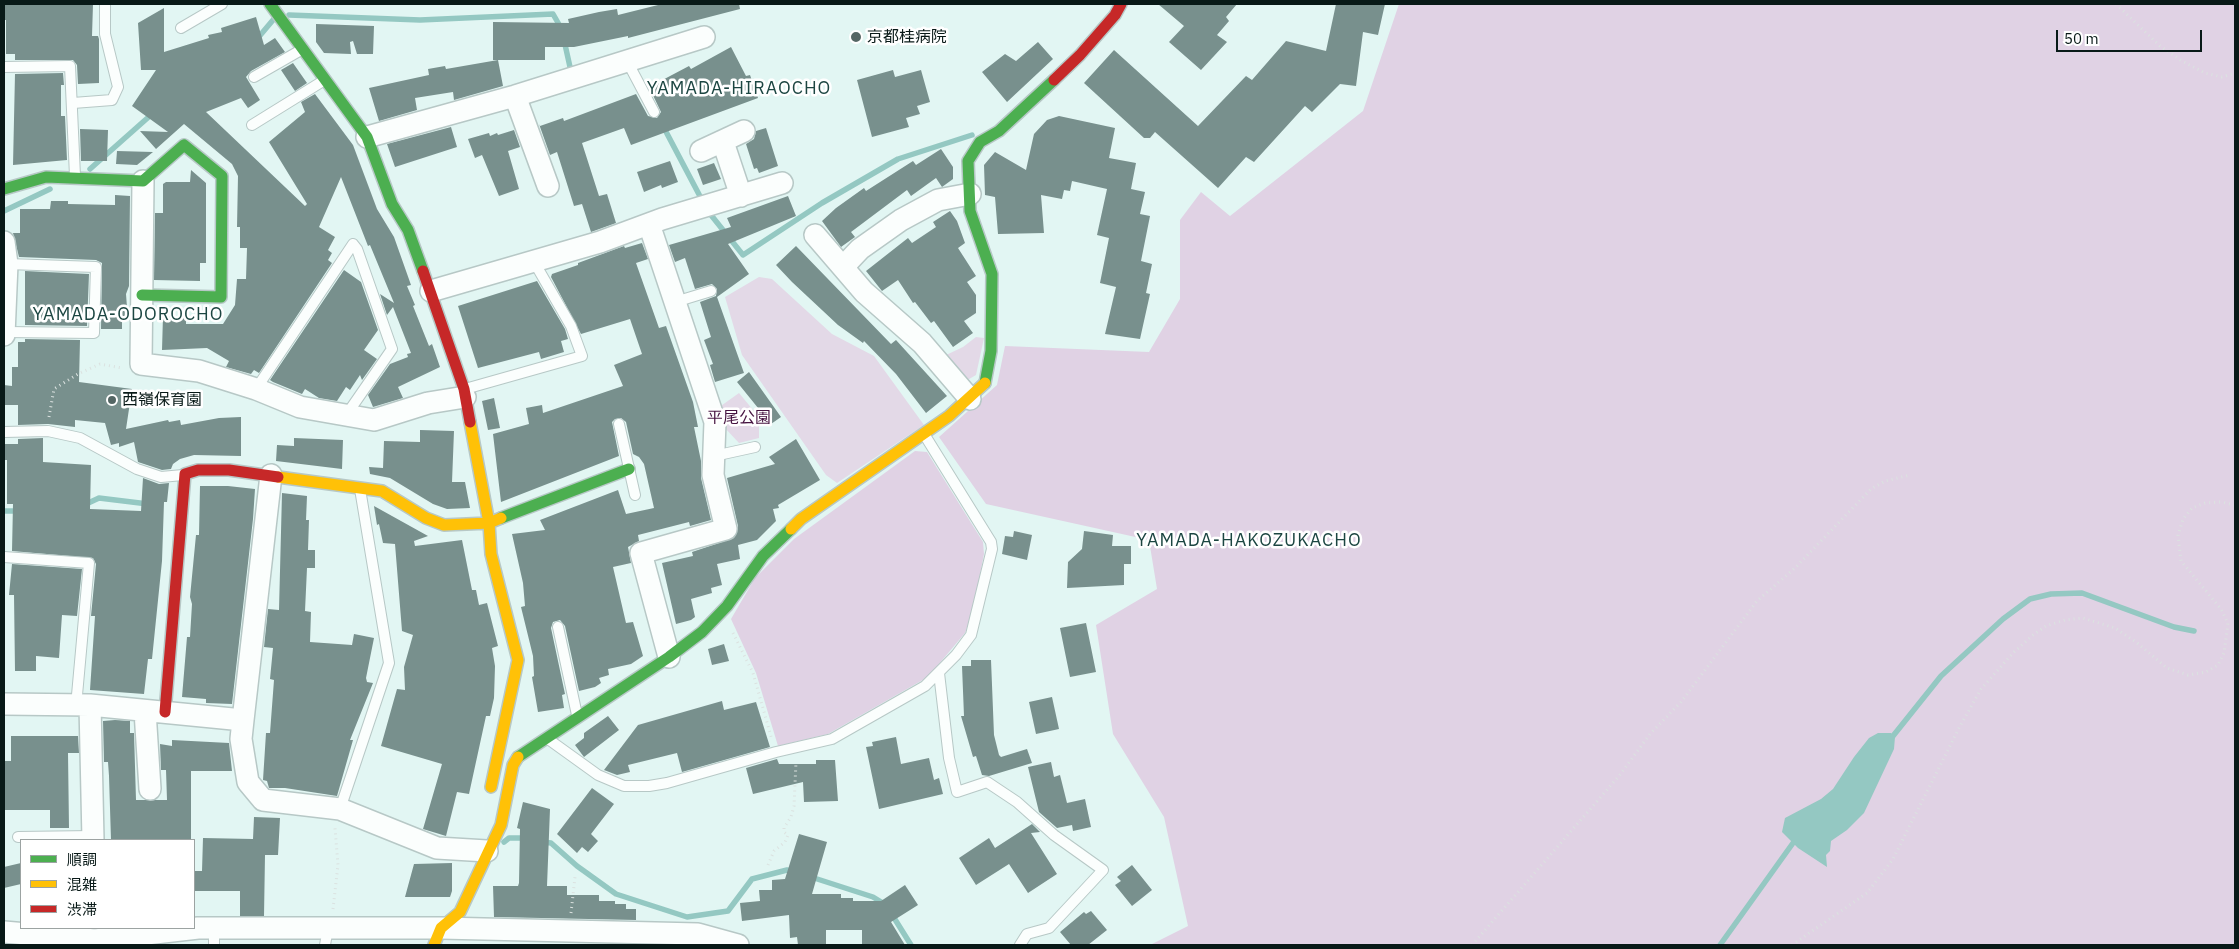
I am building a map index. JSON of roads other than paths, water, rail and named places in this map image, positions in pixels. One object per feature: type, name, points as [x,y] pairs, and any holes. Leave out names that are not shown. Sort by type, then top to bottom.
[{"type":"street","points":[[270,4],[367,137],[392,204],[408,230],[431,291],[464,393],[489,522],[491,554],[518,660],[489,795]]},
{"type":"street","points":[[437,937],[460,912],[486,841],[500,825],[513,765],[519,756],[545,737],[669,657],[702,632],[722,611],[763,556],[801,519],[970,399],[985,383],[991,351],[992,274],[970,211],[968,161],[980,142],[999,131],[1080,55],[1115,15],[1121,4]]},
{"type":"street","points":[[367,137],[515,96],[704,37]]},
{"type":"street","points":[[515,96],[548,186]]},
{"type":"street","points":[[701,152],[744,131]]},
{"type":"street","points":[[723,142],[741,196]]},
{"type":"street","points":[[4,189],[46,177],[143,180],[184,145],[222,176],[221,297],[142,295]]},
{"type":"street","points":[[143,180],[141,364],[199,371],[256,389],[300,407],[374,420],[464,393]]},
{"type":"street","points":[[431,291],[600,242],[649,224],[782,184]]},
{"type":"street","points":[[843,267],[860,249],[901,220],[938,200],[970,194]]},
{"type":"street","points":[[649,224],[715,422],[713,475],[726,529],[641,553],[669,657]]},
{"type":"street","points":[[815,235],[864,292],[922,344],[970,399]]},
{"type":"street","points":[[4,242],[7,264],[4,334]]},
{"type":"street","points":[[150,790],[155,712],[185,474],[198,470],[230,470],[382,491],[426,518],[444,525],[489,522],[629,470]]},
{"type":"street","points":[[271,475],[241,739],[248,782],[263,800],[336,808],[438,848],[486,841]]},
{"type":"street","points":[[4,704],[83,705],[243,720]]},
{"type":"street","points":[[83,705],[93,838]]},
{"type":"street","points":[[4,932],[95,938],[172,930],[214,937],[437,937],[569,931],[698,934],[738,945]]},
{"type":"lane","points":[[73,103],[112,100],[118,87],[106,34],[105,4]]},
{"type":"lane","points":[[180,28],[222,4]]},
{"type":"lane","points":[[254,77],[302,49]]},
{"type":"lane","points":[[627,61],[654,112]]},
{"type":"lane","points":[[4,67],[70,66],[75,177]]},
{"type":"lane","points":[[252,125],[324,80]]},
{"type":"lane","points":[[256,389],[353,244],[357,249],[392,349],[347,414]]},
{"type":"lane","points":[[464,393],[582,356],[571,326],[533,260]]},
{"type":"lane","points":[[4,334],[94,333],[96,267],[7,264]]},
{"type":"lane","points":[[675,302],[711,291]]},
{"type":"lane","points":[[619,424],[635,495]]},
{"type":"lane","points":[[4,432],[48,431],[80,438],[137,468],[161,477],[185,474]]},
{"type":"lane","points":[[545,737],[598,775],[624,786],[667,783],[776,752],[832,739],[925,686],[939,674],[971,635],[992,549],[991,542],[924,433]]},
{"type":"lane","points":[[714,456],[755,447]]},
{"type":"lane","points":[[336,808],[388,663],[360,488]]},
{"type":"lane","points":[[4,557],[89,563],[83,705]]},
{"type":"lane","points":[[558,627],[577,716]]},
{"type":"lane","points":[[939,674],[948,758],[957,792],[987,782],[1017,802],[1054,835],[1102,870],[1049,928],[1027,934],[1020,945]]},
{"type":"lane","points":[[18,837],[93,838]]},
{"type":"water","points":[[1878,733],[1891,733],[1895,737],[1894,749],[1864,813],[1847,830],[1831,841],[1830,851],[1826,855],[1827,867],[1798,848],[1782,832],[1785,818],[1821,799],[1833,789],[1869,738]]},
{"type":"waterway","points":[[289,15],[420,20],[553,14],[561,28]]},
{"type":"waterway","points":[[257,39],[273,20]]},
{"type":"waterway","points":[[564,40],[570,67]]},
{"type":"waterway","points":[[90,169],[152,114]]},
{"type":"waterway","points":[[663,126],[703,202]]},
{"type":"waterway","points":[[707,210],[743,255],[822,203],[898,159],[972,135]]},
{"type":"waterway","points":[[4,211],[50,189]]},
{"type":"waterway","points":[[84,505],[99,498],[148,504]]},
{"type":"waterway","points":[[4,511],[20,511]]},
{"type":"waterway","points":[[1893,736],[1941,676],[2003,619],[2030,599],[2051,594],[2082,593],[2174,627],[2194,631]]},
{"type":"waterway","points":[[504,842],[509,838],[525,838]]},
{"type":"waterway","points":[[542,842],[551,843],[577,866],[616,894],[687,917],[728,911],[752,879],[787,870],[795,872]]},
{"type":"waterway","points":[[1720,945],[1793,843]]},
{"type":"waterway","points":[[811,877],[873,897],[886,905]]},
{"type":"waterway","points":[[891,913],[911,945]]},
{"type":"place","name":"京都桂病院","points":[[856,37]]},
{"type":"place","name":"西嶺保育園","points":[[112,400]]},
{"type":"district","name":"YAMADA-HIRAOCHO","points":[[739,89]]},
{"type":"district","name":"YAMADA-ODOROCHO","points":[[128,315]]},
{"type":"district","name":"YAMADA-HAKOZUKACHO","points":[[1249,541]]},
{"type":"park label","name":"平尾公園","points":[[739,418]]}]
